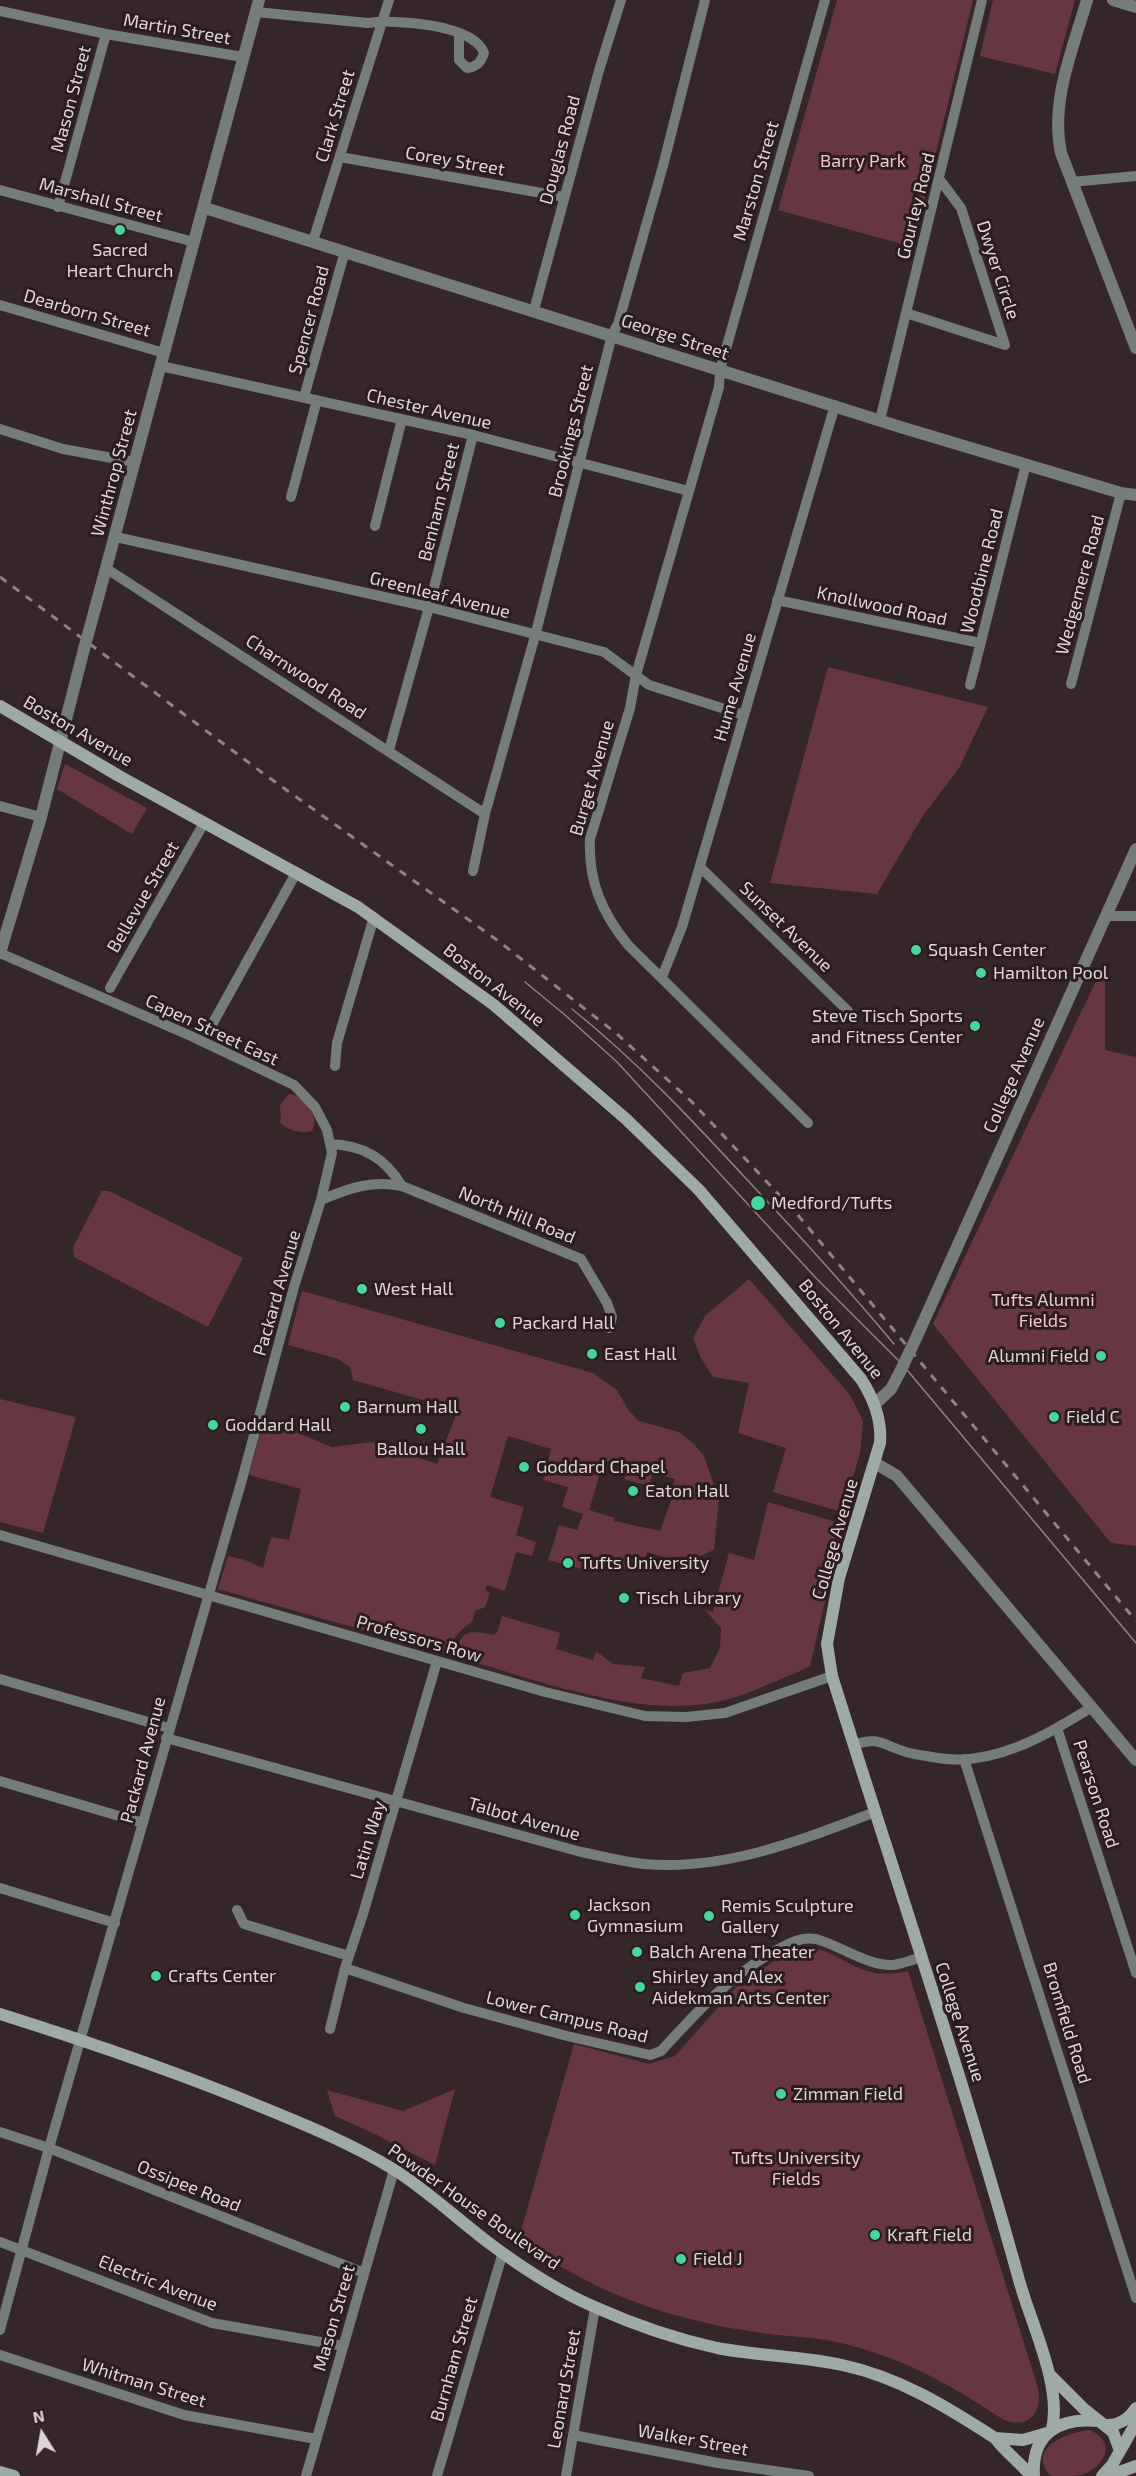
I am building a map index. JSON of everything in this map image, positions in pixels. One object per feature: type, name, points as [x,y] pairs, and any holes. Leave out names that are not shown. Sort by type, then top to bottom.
[{"type":"main road","name":"Boston Avenue","points":[[0,706],[374,917],[519,1026],[652,1143],[699,1190],[861,1379],[875,1404]]},
{"type":"main road","name":"College Avenue","points":[[875,1404],[881,1432],[875,1463],[839,1578],[828,1644],[832,1676],[1050,2375],[1055,2404],[1049,2431]]},
{"type":"main road","name":"Powder House Boulevard","points":[[0,2014],[80,2039],[214,2087],[340,2140],[394,2170],[503,2252],[558,2288],[596,2308],[654,2330],[717,2348],[843,2365],[903,2384],[935,2400],[995,2438],[1032,2476]]},
{"type":"main road","name":"College Avenue","points":[[1050,2375],[1078,2404],[1106,2426]]},
{"type":"main road","points":[[1106,2426],[1124,2421],[1136,2408]]},
{"type":"main road","points":[[995,2438],[1023,2439],[1049,2431],[1067,2422],[1084,2419],[1106,2426],[1131,2441]]},
{"type":"main road","points":[[1102,2476],[1112,2466],[1120,2451],[1131,2441],[1136,2423]]},
{"type":"main road","points":[[1106,2426],[1120,2451]]},
{"type":"main road","points":[[1032,2476],[1034,2457],[1049,2431]]},
{"type":"main road","points":[[1109,2476],[1136,2466]]},
{"type":"main road","points":[[0,2472],[14,2476]]},
{"type":"street","name":"Clark Street","points":[[313,241],[388,0]]},
{"type":"street","name":"Douglas Road","points":[[534,310],[621,0]]},
{"type":"street","name":"Brookings Street","points":[[473,871],[485,814],[535,636],[612,335],[663,166],[705,0]]},
{"type":"street","name":"Marston Street","points":[[720,370],[825,0]]},
{"type":"street","name":"Gourley Road","points":[[880,420],[982,0]]},
{"type":"street","points":[[1087,0],[1065,76],[1057,110],[1056,131],[1061,153],[1072,182],[1132,325],[1136,348]]},
{"type":"street","points":[[1113,0],[1136,7]]},
{"type":"street","points":[[257,6],[368,23],[383,21],[445,28],[459,33]]},
{"type":"street","name":"Winthrop Street","points":[[0,953],[41,817],[257,6]]},
{"type":"street","name":"Martin Street","points":[[0,11],[106,34],[243,57]]},
{"type":"street","name":"Mason Street","points":[[58,207],[106,34]]},
{"type":"street","name":"Corey Street","points":[[340,157],[564,197]]},
{"type":"street","points":[[1072,182],[1136,176]]},
{"type":"street","name":"Dwyer Circle","points":[[906,313],[1005,345],[961,208],[940,180]]},
{"type":"street","name":"Marshall Street","points":[[0,190],[194,242]]},
{"type":"street","name":"George Street","points":[[204,208],[880,420],[1121,493],[1136,495]]},
{"type":"street","name":"Spencer Road","points":[[304,397],[345,251]]},
{"type":"street","name":"Dearborn Street","points":[[0,305],[164,353]]},
{"type":"street","name":"Chester Avenue","points":[[161,366],[472,435],[689,491]]},
{"type":"street","name":"Burget Avenue","points":[[720,370],[719,387],[636,675],[630,708],[590,839],[589,855],[597,892],[609,921],[628,945],[808,1123]]},
{"type":"street","points":[[291,496],[317,400]]},
{"type":"street","name":"Hume Avenue","points":[[662,977],[682,927],[835,405]]},
{"type":"street","points":[[375,526],[402,419]]},
{"type":"street","points":[[0,429],[63,449],[134,462]]},
{"type":"street","name":"Benham Street","points":[[389,750],[429,607],[472,435]]},
{"type":"street","name":"Woodbine Road","points":[[970,685],[1026,464]]},
{"type":"street","name":"Wedgemere Road","points":[[1071,684],[1121,493]]},
{"type":"street","name":"Greenleaf Avenue","points":[[116,537],[429,607],[604,652],[649,685],[744,715]]},
{"type":"street","name":"Charnwood Road","points":[[107,568],[485,814]]},
{"type":"street","name":"Knollwood Road","points":[[777,600],[980,643]]},
{"type":"street","points":[[0,806],[41,817]]},
{"type":"street","name":"Bellevue Street","points":[[110,988],[204,823]]},
{"type":"street","name":"College Avenue","points":[[875,1404],[891,1389],[900,1372],[1136,849]]},
{"type":"street","name":"Sunset Avenue","points":[[700,867],[848,1011]]},
{"type":"street","points":[[209,1030],[296,873]]},
{"type":"street","points":[[1106,916],[1136,916]]},
{"type":"street","points":[[335,1066],[337,1043],[374,917]]},
{"type":"street","name":"Capen Street East","points":[[0,953],[191,1036],[294,1085],[315,1107],[327,1130],[332,1153],[321,1200]]},
{"type":"street","name":"North Hill Road","points":[[330,1144],[369,1152],[391,1168],[402,1186]]},
{"type":"street","name":"North Hill Road","points":[[321,1200],[364,1184],[388,1183],[402,1186],[581,1259],[612,1317],[609,1328]]},
{"type":"street","name":"Packard Avenue","points":[[0,2330],[49,2148],[115,1923],[294,1287],[321,1200]]},
{"type":"street","points":[[875,1463],[897,1476],[1136,1760]]},
{"type":"street","name":"Professors Row","points":[[0,1535],[545,1692],[645,1716],[686,1717],[725,1713],[832,1676]]},
{"type":"street","name":"Latin Way","points":[[330,2029],[345,1968],[397,1801],[437,1661]]},
{"type":"street","name":"Talbot Avenue","points":[[0,1679],[302,1777],[581,1852],[645,1864],[696,1863],[751,1855],[797,1842],[875,1812]]},
{"type":"street","points":[[854,1745],[867,1741],[885,1742],[905,1752],[940,1758],[983,1757],[1036,1741],[1092,1707]]},
{"type":"street","name":"Pearson Road","points":[[1058,1728],[1136,1973]]},
{"type":"street","name":"Bromfield Road","points":[[964,1759],[1136,2298]]},
{"type":"street","points":[[0,1781],[143,1823]]},
{"type":"street","points":[[0,1888],[115,1923]]},
{"type":"street","points":[[237,1910],[244,1924],[349,1956]]},
{"type":"street","name":"Lower Campus Road","points":[[345,1968],[464,2008],[567,2036],[650,2055],[661,2051],[728,1981],[744,1969],[794,1941],[805,1938],[816,1939],[879,1963],[892,1965],[920,1958]]},
{"type":"street","name":"Ossipee Road","points":[[0,2132],[49,2148],[364,2273]]},
{"type":"street","name":"Mason Street","points":[[306,2476],[394,2170]]},
{"type":"street","name":"Electric Avenue","points":[[0,2242],[212,2323],[343,2346]]},
{"type":"street","name":"Burnham Street","points":[[437,2476],[503,2252]]},
{"type":"street","name":"Leonard Street","points":[[566,2476],[596,2308]]},
{"type":"street","name":"Whitman Street","points":[[0,2355],[184,2415],[316,2439]]},
{"type":"street","name":"Walker Street","points":[[573,2435],[718,2463],[809,2476]]},
{"type":"green space","name":"Barry Park","points":[[837,0],[973,0],[913,247],[778,210]]},
{"type":"green space","points":[[993,0],[1075,0],[1055,74],[980,56]]},
{"type":"green space","points":[[828,667],[988,707],[959,768],[922,817],[877,894],[770,883]]},
{"type":"green space","points":[[65,764],[147,808],[132,834],[57,789]]},
{"type":"green space","name":"Tufts Alumni Fields","points":[[1105,962],[1105,1050],[1136,1057],[1136,1546],[1111,1543],[933,1324]]},
{"type":"green space","points":[[289,1094],[300,1098],[310,1107],[314,1119],[312,1131],[294,1130],[285,1127],[279,1121],[281,1119],[280,1105]]},
{"type":"green space","points":[[102,1191],[109,1191],[243,1258],[208,1327],[74,1257],[73,1247]]},
{"type":"green space","points":[[749,1279],[850,1395],[863,1421],[860,1454],[842,1512],[773,1492],[786,1448],[738,1433],[749,1383],[713,1377],[700,1356],[693,1338],[705,1316]]},
{"type":"green space","points":[[302,1291],[593,1373],[617,1390],[629,1411],[639,1421],[679,1432],[704,1456],[714,1485],[720,1488],[714,1550],[684,1563],[647,1552],[641,1572],[601,1561],[597,1573],[548,1560],[559,1525],[577,1530],[583,1514],[562,1507],[568,1487],[543,1480],[551,1449],[508,1436],[490,1497],[524,1507],[516,1535],[536,1542],[532,1556],[516,1552],[505,1591],[487,1585],[485,1590],[490,1593],[485,1607],[475,1611],[472,1622],[457,1635],[448,1654],[218,1589],[228,1556],[263,1568],[271,1537],[289,1540],[301,1489],[249,1475],[264,1419],[332,1447],[372,1442],[437,1464],[458,1410],[353,1380],[350,1367],[338,1359],[288,1345]],"holes":[[[604,1460],[628,1467],[624,1479],[649,1486],[653,1473],[675,1479],[670,1497],[672,1498],[660,1531],[614,1521],[615,1518],[589,1510]]]},
{"type":"green space","points":[[0,1399],[76,1417],[43,1533],[0,1522]]},
{"type":"green space","points":[[768,1502],[843,1524],[810,1666],[798,1672],[727,1700],[686,1706],[653,1705],[584,1694],[454,1656],[463,1636],[472,1632],[494,1635],[498,1631],[502,1616],[560,1633],[556,1649],[593,1660],[596,1651],[613,1664],[645,1667],[641,1678],[679,1686],[683,1673],[710,1668],[720,1648],[721,1628],[705,1610],[713,1612],[729,1553],[754,1560]]},
{"type":"green space","name":"Tufts University Fields","points":[[796,1947],[816,1948],[861,1969],[880,1974],[908,1971],[1038,2388],[1036,2411],[1027,2420],[1013,2422],[1004,2420],[930,2376],[871,2351],[825,2340],[719,2326],[658,2310],[599,2287],[544,2256],[519,2238],[574,2044],[649,2064],[675,2056],[738,1985]]},
{"type":"green space","points":[[455,2089],[435,2165],[335,2116],[327,2090],[403,2111]]},
{"type":"green space","points":[[1090,2430],[1099,2435],[1106,2448],[1105,2455],[1096,2467],[1081,2475],[1051,2476],[1044,2466],[1043,2458],[1046,2450],[1061,2438]]},
{"type":"tram line","points":[[525,982],[617,1062],[815,1277],[902,1364],[1136,1643]]},
{"type":"tram line","points":[[572,1009],[643,1071],[687,1115],[806,1243],[894,1344]]},
{"type":"railway","points":[[0,577],[264,774],[497,940],[617,1034],[691,1101],[797,1214],[1136,1621]]},
{"type":"place","name":"Sacred Heart Church","points":[[120,230]]},
{"type":"place","name":"Squash Center","points":[[916,950]]},
{"type":"place","name":"Hamilton Pool","points":[[981,973]]},
{"type":"place","name":"Steve Tisch Sports and Fitness Center","points":[[975,1026]]},
{"type":"place","name":"Medford/Tufts","points":[[758,1203]]},
{"type":"place","name":"West Hall","points":[[362,1289]]},
{"type":"place","name":"Packard Hall","points":[[500,1323]]},
{"type":"place","name":"East Hall","points":[[592,1354]]},
{"type":"place","name":"Alumni Field","points":[[1101,1356]]},
{"type":"place","name":"Barnum Hall","points":[[345,1407]]},
{"type":"place","name":"Field C","points":[[1054,1417]]},
{"type":"place","name":"Goddard Hall","points":[[213,1425]]},
{"type":"place","name":"Ballou Hall","points":[[421,1429]]},
{"type":"place","name":"Goddard Chapel","points":[[524,1467]]},
{"type":"place","name":"Eaton Hall","points":[[633,1491]]},
{"type":"place","name":"Tufts University","points":[[568,1563]]},
{"type":"place","name":"Tisch Library","points":[[624,1598]]},
{"type":"place","name":"Jackson Gymnasium","points":[[575,1915]]},
{"type":"place","name":"Remis Sculpture Gallery","points":[[709,1916]]},
{"type":"place","name":"Balch Arena Theater","points":[[637,1952]]},
{"type":"place","name":"Crafts Center","points":[[156,1976]]},
{"type":"place","name":"Shirley and Alex Aidekman Arts Center","points":[[640,1987]]},
{"type":"place","name":"Zimman Field","points":[[781,2094]]},
{"type":"place","name":"Kraft Field","points":[[875,2235]]},
{"type":"place","name":"Field J","points":[[681,2259]]}]
